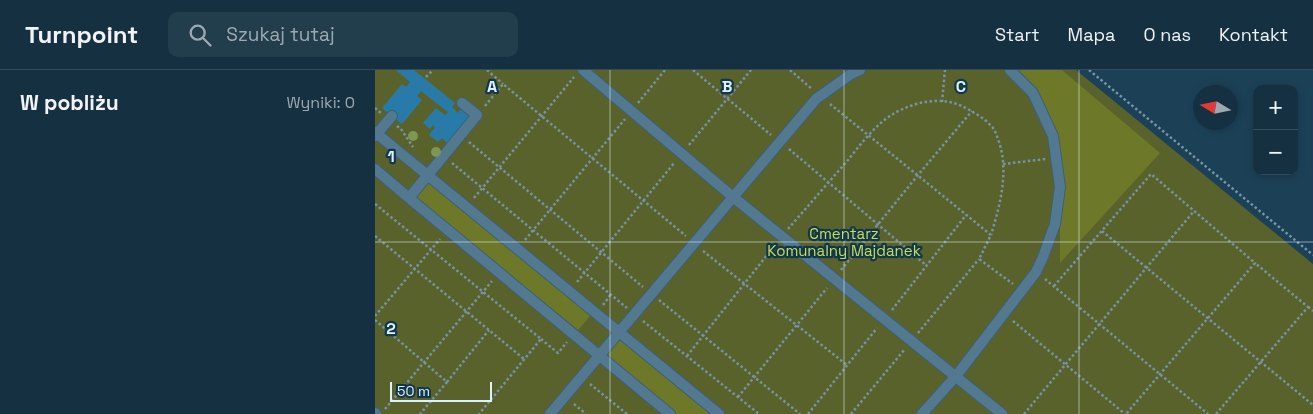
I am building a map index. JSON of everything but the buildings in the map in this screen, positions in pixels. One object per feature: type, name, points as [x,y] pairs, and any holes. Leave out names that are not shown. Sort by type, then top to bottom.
[{"type":"street","points":[[581,70],[733,197],[1002,414]]},
{"type":"street","points":[[550,414],[816,98],[860,70]]},
{"type":"street","points":[[923,414],[956,376],[1023,291],[1036,272],[1055,224],[1061,186],[1053,136],[1033,94],[1009,70]]},
{"type":"street","points":[[409,198],[477,115],[462,102]]},
{"type":"street","points":[[391,118],[376,134],[429,175],[719,414]]},
{"type":"street","points":[[375,169],[670,414]]},
{"type":"path","points":[[427,78],[433,70]]},
{"type":"path","points":[[487,70],[694,243],[847,365]]},
{"type":"path","points":[[493,75],[497,70]]},
{"type":"path","points":[[467,207],[581,70]]},
{"type":"path","points":[[517,248],[665,70]]},
{"type":"path","points":[[693,70],[927,266]]},
{"type":"path","points":[[570,291],[751,70]]},
{"type":"path","points":[[790,70],[991,235]]},
{"type":"path","points":[[942,102],[945,70]]},
{"type":"path","points":[[1089,70],[1313,254]]},
{"type":"path","points":[[477,115],[503,84]]},
{"type":"path","points":[[687,356],[782,237],[869,135],[891,115],[930,101],[954,103],[983,118],[994,129],[1001,149],[1003,164],[1002,193],[991,235],[979,259],[1023,291]]},
{"type":"path","points":[[375,108],[391,118],[415,149]]},
{"type":"path","points":[[738,397],[972,111]]},
{"type":"path","points":[[460,135],[800,414]]},
{"type":"path","points":[[443,156],[634,314],[759,414]]},
{"type":"path","points":[[1003,164],[1056,157]]},
{"type":"path","points":[[1055,286],[1151,174],[1313,311]]},
{"type":"path","points":[[375,204],[558,353],[572,334]]},
{"type":"path","points":[[375,211],[378,207]]},
{"type":"path","points":[[1024,414],[1194,211]]},
{"type":"path","points":[[375,316],[447,230]]},
{"type":"path","points":[[1102,231],[1313,405]]},
{"type":"path","points":[[375,236],[524,359]]},
{"type":"path","points":[[1004,314],[1126,414],[1255,263]]},
{"type":"path","points":[[1036,272],[1208,414]]},
{"type":"path","points":[[381,414],[499,273]]},
{"type":"path","points":[[1216,414],[1308,307]]},
{"type":"path","points":[[375,320],[447,382]]},
{"type":"path","points":[[420,414],[489,330]]},
{"type":"path","points":[[479,414],[541,339]]},
{"type":"path","points":[[581,377],[627,414]]},
{"type":"path","points":[[565,396],[586,414]]},
{"type":"green space","name":"Cmentarz Komunalny Majdanek","points":[[375,70],[1076,70],[1313,264],[1313,414],[375,414]]},
{"type":"green space","points":[[1015,70],[1062,70],[1160,153],[1060,263],[1060,219],[1063,183],[1059,142],[1036,92]]},
{"type":"green space","points":[[429,182],[591,315],[578,330],[416,198]]},
{"type":"green space","points":[[619,339],[710,414],[676,414],[605,356]]}]
